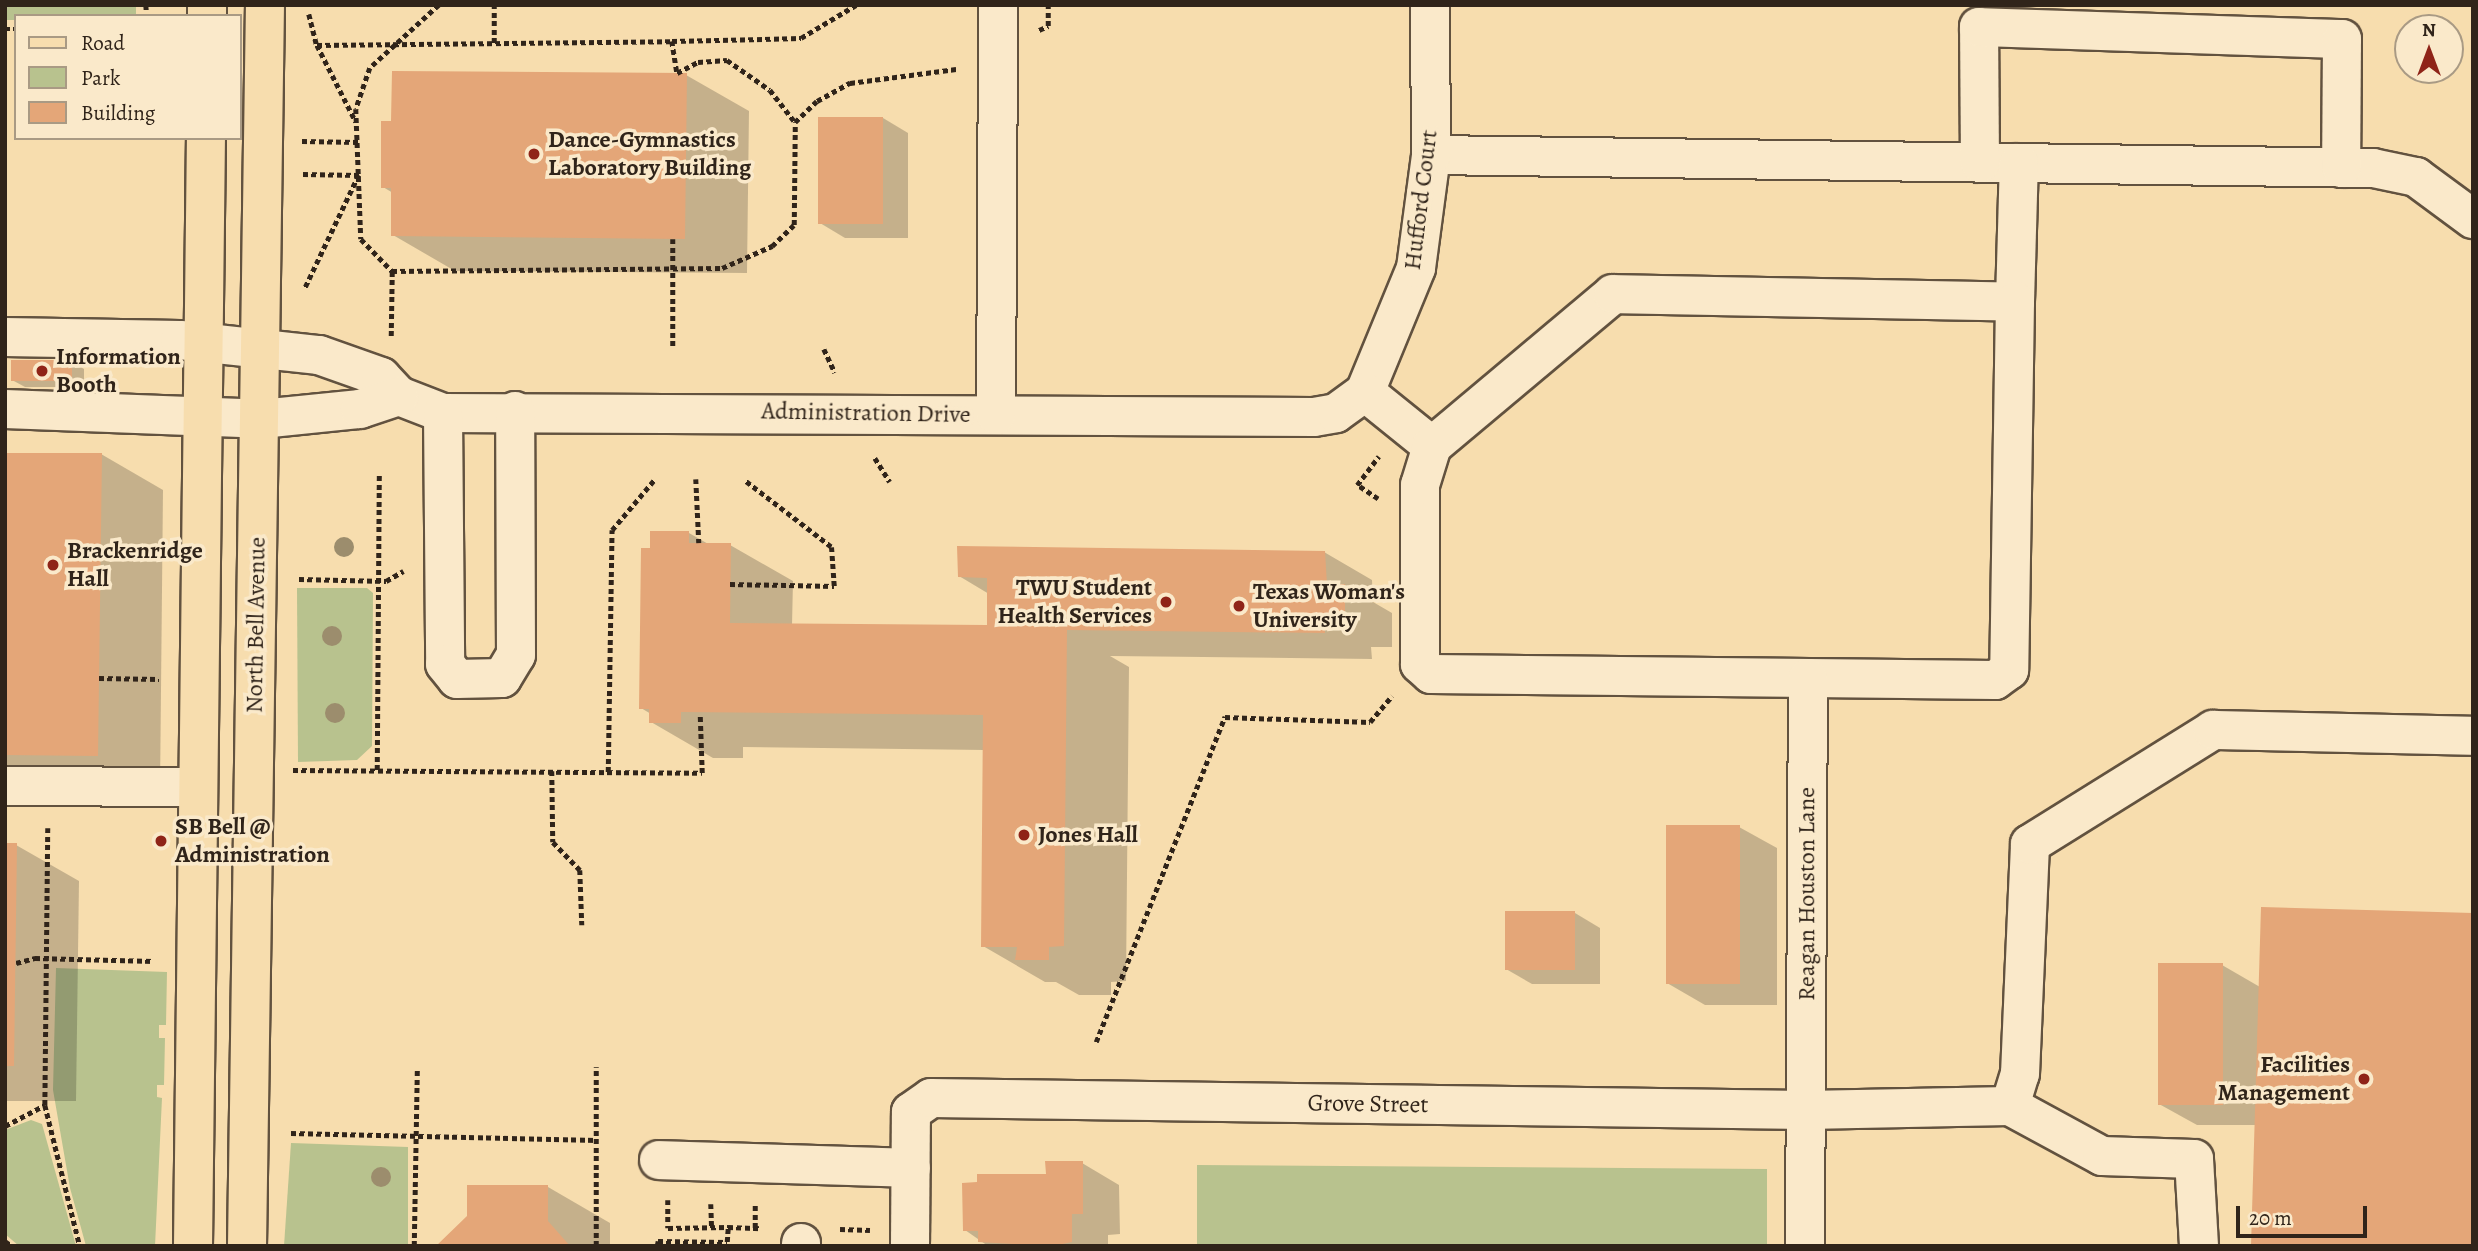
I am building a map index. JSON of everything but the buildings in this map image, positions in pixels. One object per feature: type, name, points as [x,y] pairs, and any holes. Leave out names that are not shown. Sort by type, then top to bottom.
[{"type":"main road","name":"North Bell Avenue","points":[[247,1246],[265,5]]},
{"type":"main road","points":[[193,1246],[206,140]]},
{"type":"street","points":[[996,415],[998,5]]},
{"type":"street","name":"Hufford Court","points":[[1351,402],[1416,268],[1431,155],[1430,5]]},
{"type":"street","points":[[1980,163],[1979,27],[2342,39],[2340,168]]},
{"type":"street","points":[[1431,155],[2373,168],[2416,177],[2473,219]]},
{"type":"street","points":[[2015,302],[1613,295],[1432,446],[1420,485],[1420,664],[1431,674],[1995,680],[2009,670],[2019,163]]},
{"type":"street","name":"Administration Drive","points":[[5,337],[205,342],[262,346],[319,355],[381,377],[399,396],[443,413],[515,411],[1314,417],[1351,402]]},
{"type":"street","points":[[5,409],[261,419],[360,409],[399,396]]},
{"type":"street","points":[[1351,402],[1432,446]]},
{"type":"street","points":[[443,413],[445,664],[457,679],[502,677],[516,655],[515,411]]},
{"type":"street","name":"Reagan Houston Lane","points":[[1805,1246],[1808,678]]},
{"type":"street","points":[[2199,1246],[2194,1158],[2102,1156],[2010,1105],[2020,1074],[2030,844],[2213,730],[2473,736]]},
{"type":"street","points":[[5,786],[198,787]]},
{"type":"street","name":"Grove Street","points":[[911,1168],[911,1112],[931,1098],[1806,1110],[2010,1105]]},
{"type":"street","points":[[659,1160],[911,1168],[910,1246]]},
{"type":"path","points":[[307,5],[317,45],[357,125]]},
{"type":"path","points":[[391,345],[392,271],[361,239],[356,109],[370,68],[439,5]]},
{"type":"path","points":[[494,5],[494,43]]},
{"type":"path","points":[[317,45],[801,38],[856,5]]},
{"type":"path","points":[[795,122],[817,101],[850,83],[964,68],[1048,26],[1048,5]]},
{"type":"path","points":[[392,271],[673,271],[722,268],[772,246],[794,225],[795,122],[770,90],[727,60],[698,62],[677,73],[672,41]]},
{"type":"path","points":[[295,141],[358,142]]},
{"type":"path","points":[[294,174],[359,176]]},
{"type":"path","points":[[298,301],[359,176]]},
{"type":"path","points":[[673,239],[673,348]]},
{"type":"path","points":[[824,349],[839,384]]},
{"type":"path","points":[[1357,485],[1380,456]]},
{"type":"path","points":[[883,470],[890,482]]},
{"type":"path","points":[[377,770],[379,474]]},
{"type":"path","points":[[608,772],[612,530],[655,479]]},
{"type":"path","points":[[696,480],[699,543]]},
{"type":"path","points":[[730,584],[834,586],[831,547],[744,480]]},
{"type":"path","points":[[291,579],[386,581]]},
{"type":"path","points":[[1096,1042],[1225,717],[1370,722],[1420,664]]},
{"type":"path","points":[[99,677],[165,679]]},
{"type":"path","points":[[292,770],[702,773],[700,715]]},
{"type":"path","points":[[552,771],[553,842],[580,870],[582,925]]},
{"type":"path","points":[[48,818],[45,1105],[80,1246]]},
{"type":"path","points":[[16,963],[45,958],[139,960]]},
{"type":"path","points":[[596,1067],[596,1246]]},
{"type":"path","points":[[414,1246],[417,1068]]},
{"type":"path","points":[[5,1126],[45,1105]]},
{"type":"path","points":[[286,1133],[597,1140]]},
{"type":"path","points":[[668,1228],[728,1227]]},
{"type":"path","points":[[5,1241],[12,1246]]},
{"type":"green space","points":[[5,5],[136,5],[136,14],[14,14],[14,20],[5,20]]},
{"type":"green space","points":[[297,588],[367,588],[373,593],[372,746],[357,760],[298,762]]},
{"type":"green space","points":[[56,968],[167,972],[166,1025],[159,1025],[159,1038],[165,1038],[164,1085],[157,1085],[157,1097],[162,1098],[155,1246],[86,1246],[70,1188],[53,1090]]},
{"type":"green space","points":[[31,1120],[42,1124],[76,1246],[19,1246],[5,1234],[5,1130]]},
{"type":"green space","points":[[291,1143],[408,1147],[408,1246],[284,1246]]},
{"type":"green space","points":[[1197,1165],[1767,1169],[1767,1246],[1197,1246]]},
{"type":"place","name":"Dance-Gymnastics Laboratory Building","points":[[534,154]]},
{"type":"place","name":"Information Booth","points":[[42,371]]},
{"type":"place","name":"Brackenridge Hall","points":[[53,565]]},
{"type":"place","name":"TWU Student Health Services","points":[[1166,602]]},
{"type":"place","name":"Texas Woman's University","points":[[1239,606]]},
{"type":"place","name":"Jones Hall","points":[[1024,835]]},
{"type":"place","name":"SB Bell @ Administration","points":[[161,841]]},
{"type":"place","name":"Facilities Management","points":[[2364,1079]]}]
